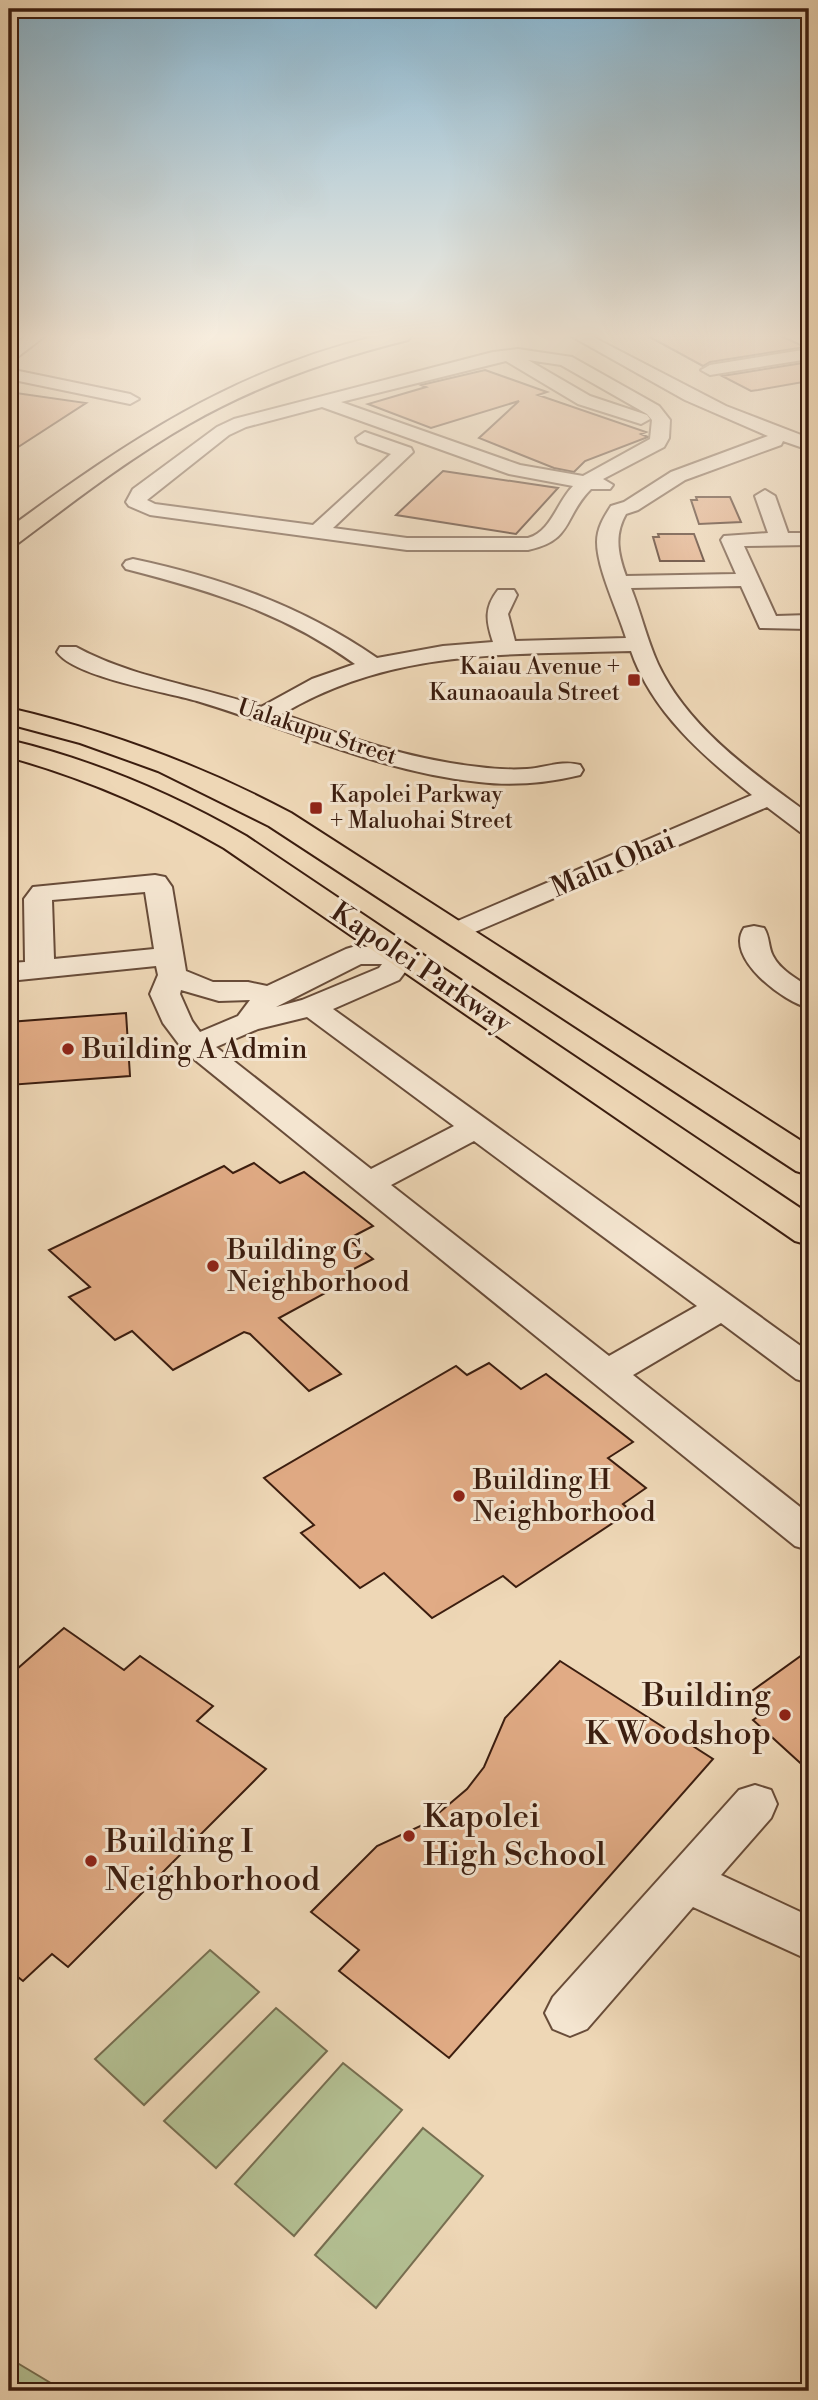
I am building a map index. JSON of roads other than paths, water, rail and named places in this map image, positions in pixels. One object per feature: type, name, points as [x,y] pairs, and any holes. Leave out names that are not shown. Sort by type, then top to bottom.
[{"type":"main road","points":[[9,539],[136,448]]},
{"type":"main road","name":"Kapolei Parkway","points":[[9,716],[110,743],[221,787],[286,821],[809,1163]]},
{"type":"main road","name":"Kapolei Parkway","points":[[9,748],[110,780],[206,825],[809,1232]]},
{"type":"main road","points":[[403,956],[456,932]]},
{"type":"street","points":[[200,448],[140,493],[136,499],[139,505],[150,509],[407,544],[536,544],[552,538],[562,511],[587,483],[615,463],[646,448]]},
{"type":"street","points":[[393,448],[404,452]]},
{"type":"street","points":[[317,531],[404,452],[416,448]]},
{"type":"street","points":[[453,448],[526,473],[587,483],[622,495],[631,506],[649,492],[693,470],[757,448]]},
{"type":"street","points":[[715,448],[653,473],[622,495],[610,524],[607,541],[648,666],[677,710],[721,756],[769,797],[809,826]]},
{"type":"street","points":[[765,496],[780,540]]},
{"type":"street","points":[[809,539],[731,540],[768,623],[809,622]]},
{"type":"street","points":[[132,565],[201,580],[263,602],[311,624],[373,666]]},
{"type":"street","points":[[619,582],[749,580]]},
{"type":"street","points":[[506,595],[498,604],[496,614],[507,649]]},
{"type":"street","points":[[264,715],[309,689],[373,666],[442,653],[640,644]]},
{"type":"street","name":"Ualakupu Street","points":[[68,652],[94,665],[264,715],[391,757],[438,769],[518,777],[571,770]]},
{"type":"street","name":"Malu Ohai","points":[[456,932],[769,797]]},
{"type":"street","points":[[40,970],[38,899],[43,893],[155,883],[158,887],[171,965],[166,994],[168,1003],[178,1023],[195,1045],[809,1535]]},
{"type":"street","points":[[754,934],[754,943],[762,963],[782,983],[809,999]]},
{"type":"street","points":[[248,1022],[268,997],[356,955],[403,956]]},
{"type":"street","points":[[195,1045],[248,1022],[312,1007],[389,974],[403,956]]},
{"type":"street","points":[[9,972],[171,965],[207,990],[252,990],[268,997]]},
{"type":"street","points":[[312,1007],[809,1370]]},
{"type":"street","points":[[369,1183],[478,1126]]},
{"type":"street","points":[[607,1374],[723,1306]]},
{"type":"street","points":[[570,2013],[755,1804]]},
{"type":"street","points":[[687,1882],[809,1940]]},
{"type":"place","name":"Kaiau Avenue + Kaunaoaula Street","points":[[634,680]]},
{"type":"place","name":"Kapolei Parkway + Maluohai Street","points":[[316,808]]},
{"type":"place","name":"Building A Admin","points":[[68,1049]]},
{"type":"place","name":"Building G Neighborhood","points":[[213,1266]]},
{"type":"place","name":"Building H Neighborhood","points":[[459,1496]]},
{"type":"place","name":"Building K Woodshop","points":[[785,1715]]},
{"type":"place","name":"Kapolei High School","points":[[409,1836]]},
{"type":"place","name":"Building I Neighborhood","points":[[91,1861]]}]
